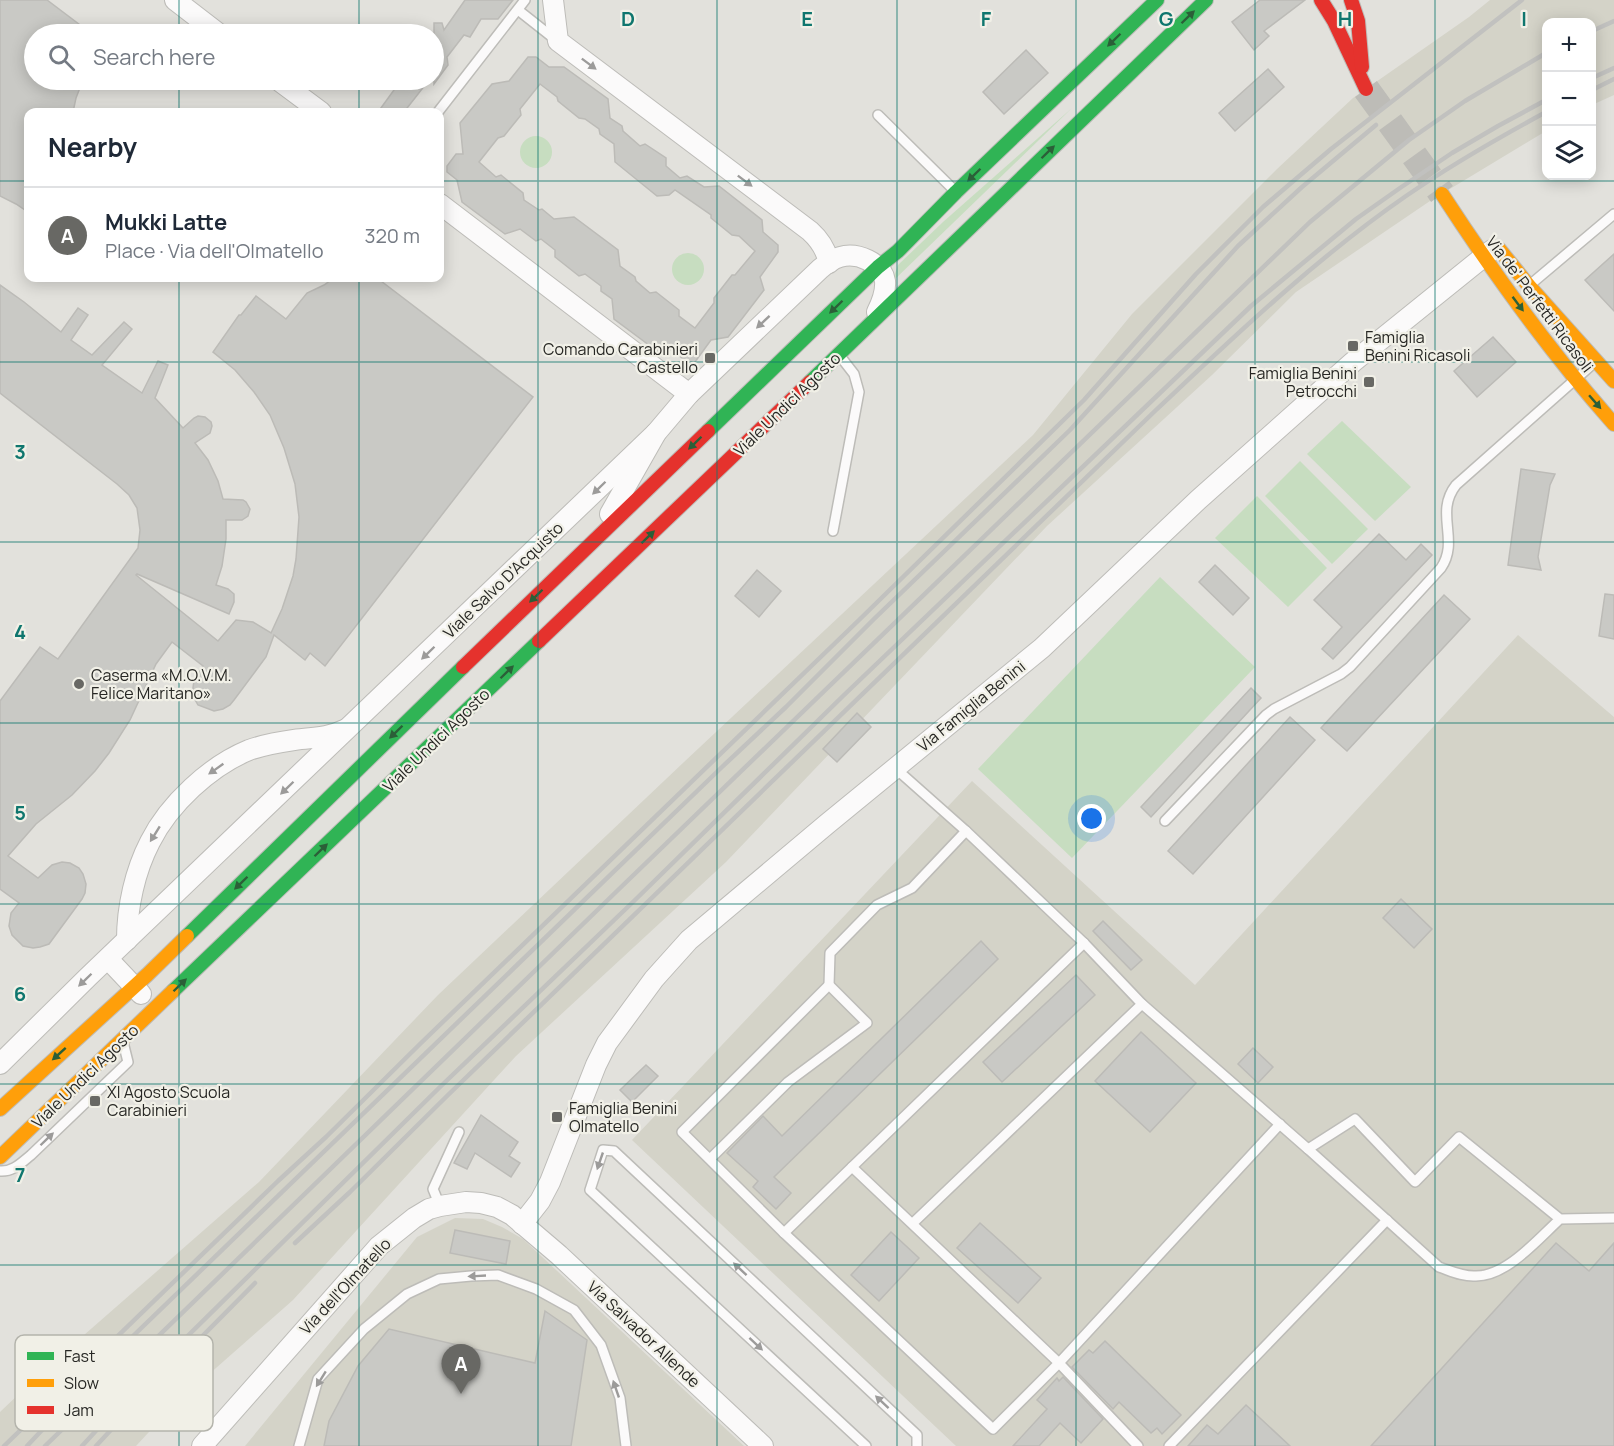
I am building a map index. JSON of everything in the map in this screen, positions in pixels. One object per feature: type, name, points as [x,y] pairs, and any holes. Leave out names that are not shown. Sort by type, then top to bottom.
[{"type":"main road","name":"Viale Undici Agosto","points":[[0,1109],[134,987],[578,556],[1157,0]]},
{"type":"main road","name":"Viale Undici Agosto","points":[[0,1157],[1206,0]]},
{"type":"main road","points":[[1321,0],[1331,14],[1365,87],[1362,80],[1358,21],[1351,0]]},
{"type":"main road","name":"Via de' Perfetti Ricasoli","points":[[1481,228],[1444,196],[1614,381]]},
{"type":"main road","name":"Via de' Perfetti Ricasoli","points":[[1490,248],[1575,380],[1614,424]]},
{"type":"street","points":[[175,0],[206,24]]},
{"type":"street","points":[[553,0],[558,41],[810,231],[820,241],[827,253],[829,263]]},
{"type":"street","points":[[291,90],[316,108]]},
{"type":"street","points":[[444,207],[689,394]]},
{"type":"street","name":"Via Famiglia Benini","points":[[522,1224],[540,1201],[550,1182],[596,1065],[607,1043],[654,979],[689,940],[738,897],[1042,648],[1198,500],[1353,362],[1490,248]]},
{"type":"street","name":"Viale Undici Agosto","points":[[578,556],[608,517],[656,433],[689,394],[820,269],[840,257],[853,256],[867,260],[878,267],[883,275],[885,288],[882,303],[872,322]]},
{"type":"street","name":"Viale Salvo D'Acquisto","points":[[0,1064],[656,433]]},
{"type":"street","name":"Viale Salvo D'Acquisto","points":[[127,940],[132,900],[143,857],[150,840],[191,788],[226,762],[250,750],[296,739],[323,738],[350,727]]},
{"type":"street","points":[[108,959],[155,1009]]},
{"type":"street","name":"Via dell'Olmatello","points":[[202,1446],[379,1246],[414,1218],[429,1209],[466,1202],[497,1207],[512,1215],[522,1224]]},
{"type":"street","name":"Via Salvador Allende","points":[[522,1224],[559,1255],[763,1446]]},
{"type":"lane","points":[[441,108],[525,0]]},
{"type":"lane","points":[[518,10],[558,41]]},
{"type":"lane","points":[[878,116],[956,192]]},
{"type":"lane","points":[[1529,286],[1614,214]]},
{"type":"lane","points":[[833,531],[859,392],[854,374],[838,355]]},
{"type":"lane","points":[[1164,821],[1266,715],[1331,681],[1350,667],[1446,560],[1449,544],[1446,508],[1447,500],[1455,485],[1596,361]]},
{"type":"lane","points":[[895,768],[966,831],[1084,943],[1142,1004],[1439,1267],[1458,1274],[1476,1276],[1494,1273],[1509,1266],[1560,1219]]},
{"type":"lane","points":[[966,831],[912,888],[877,905],[830,953],[829,985],[682,1132],[784,1233],[993,1429],[1059,1363],[1280,1124]]},
{"type":"lane","points":[[784,1233],[1084,943]]},
{"type":"lane","points":[[710,1159],[788,1082],[867,1023],[829,985]]},
{"type":"lane","points":[[912,1223],[1142,1004]]},
{"type":"lane","points":[[0,1171],[8,1172],[31,1155],[128,1062],[122,1040]]},
{"type":"lane","points":[[1308,1149],[1355,1119],[1415,1182],[1458,1137],[1560,1219],[1614,1218]]},
{"type":"lane","points":[[440,1206],[433,1189],[459,1132]]},
{"type":"lane","points":[[866,1446],[590,1190],[603,1150],[614,1151],[917,1435],[917,1446]]},
{"type":"lane","points":[[852,1167],[1059,1363],[1138,1446]]},
{"type":"lane","points":[[1169,1446],[1387,1220]]},
{"type":"lane","points":[[299,1446],[318,1379],[364,1329],[407,1294],[439,1280],[498,1275],[536,1289],[574,1310],[601,1345],[620,1398],[626,1446]]},
{"type":"shaded area","points":[[1490,0],[1614,0],[1614,95],[1596,103],[1596,18],[1542,18],[1542,133],[1430,201],[1296,292],[1212,375],[1047,526],[726,862],[516,1056],[293,1300],[213,1371],[213,1335],[84,1335],[259,1182],[438,995],[1033,435],[1132,314],[1277,169],[1353,98]]},
{"type":"shaded area","points":[[1518,635],[1614,717],[1614,1446],[956,1446],[632,1140],[972,781],[1195,985]]},
{"type":"shaded area","points":[[455,1218],[483,1219],[523,1239],[744,1446],[245,1446],[417,1237]]},
{"type":"shaded area","points":[[15,1398],[15,1431],[150,1431],[136,1446],[0,1446],[0,1412]]},
{"type":"green space","points":[[1072,108],[892,282],[898,265]]},
{"type":"green space","points":[[536,136],[547,141],[552,152],[547,163],[536,168],[525,163],[520,152],[525,141]]},
{"type":"green space","points":[[688,253],[699,258],[704,269],[699,280],[688,285],[677,280],[672,269],[677,258]]},
{"type":"green space","points":[[1342,421],[1411,487],[1375,521],[1307,454]]},
{"type":"green space","points":[[1300,461],[1368,529],[1332,564],[1265,496]]},
{"type":"green space","points":[[1257,496],[1327,568],[1288,607],[1215,538]]},
{"type":"green space","points":[[1160,577],[1255,667],[1072,858],[978,769]]},
{"type":"building","points":[[0,0],[47,0],[79,24],[24,24],[24,90],[79,90],[74,108],[24,108],[24,209],[0,196]]},
{"type":"building","points":[[465,0],[513,0],[498,19],[481,19],[470,37],[464,35],[447,57],[448,65],[444,70],[444,30]]},
{"type":"building","points":[[1260,0],[1305,0],[1264,31],[1269,36],[1254,50],[1232,22]]},
{"type":"building","points":[[1026,50],[1048,73],[1004,114],[983,92]]},
{"type":"building","points":[[528,57],[536,57],[549,67],[564,67],[608,99],[610,118],[622,126],[623,131],[640,146],[645,144],[666,158],[666,166],[680,178],[687,176],[704,187],[719,186],[762,220],[763,232],[778,245],[778,252],[760,277],[764,290],[728,337],[711,340],[695,362],[688,362],[669,349],[657,351],[614,319],[612,299],[601,291],[601,286],[585,274],[579,276],[555,257],[555,250],[541,239],[536,241],[520,229],[505,234],[462,202],[457,180],[447,172],[447,166],[456,154],[463,154],[460,123],[492,84],[509,81]],"holes":[[[540,84],[557,97],[558,101],[579,118],[585,119],[599,129],[600,134],[614,144],[615,162],[657,196],[669,195],[675,190],[711,215],[711,218],[732,235],[739,236],[755,251],[714,298],[714,303],[695,328],[679,316],[679,310],[656,292],[650,293],[636,281],[635,277],[620,266],[618,250],[574,217],[554,219],[542,209],[539,210],[524,200],[523,193],[501,175],[496,177],[479,162],[498,138],[504,136],[521,115],[520,109]]]},
{"type":"building","points":[[1268,69],[1284,87],[1235,131],[1219,113]]},
{"type":"building","points":[[394,90],[421,90],[407,108],[381,108]]},
{"type":"building","points":[[1614,254],[1614,311],[1585,280]]},
{"type":"building","points":[[328,282],[382,282],[533,397],[325,666],[310,653],[305,660],[274,635],[266,657],[234,700],[223,709],[214,711],[198,705],[194,698],[194,680],[203,666],[172,642],[156,664],[130,720],[109,753],[72,795],[36,824],[8,856],[38,878],[52,865],[62,862],[70,863],[79,868],[86,884],[82,899],[49,944],[33,948],[23,946],[12,935],[9,926],[11,913],[19,903],[0,889],[0,701],[40,647],[58,659],[138,548],[140,530],[137,508],[129,495],[0,393],[0,285],[61,332],[78,308],[88,315],[71,340],[92,355],[124,322],[132,329],[102,365],[142,393],[158,361],[168,365],[155,398],[183,428],[198,416],[205,417],[211,422],[210,433],[195,443],[208,460],[223,499],[243,500],[250,509],[248,516],[242,520],[226,520],[222,566],[216,585],[234,594],[234,602],[229,614],[136,575],[218,641],[236,620],[253,622],[271,633],[293,576],[299,517],[295,484],[284,448],[270,415],[235,370],[213,352],[239,315],[256,296],[286,319],[307,293]]},
{"type":"building","points":[[1493,337],[1516,362],[1477,397],[1454,371]]},
{"type":"building","points":[[1521,469],[1555,474],[1550,485],[1538,557],[1541,570],[1508,565]]},
{"type":"building","points":[[1379,534],[1406,560],[1421,544],[1432,555],[1333,659],[1322,649],[1342,627],[1314,600]]},
{"type":"building","points":[[1215,565],[1249,598],[1233,615],[1199,582]]},
{"type":"building","points":[[757,570],[781,591],[759,617],[735,596]]},
{"type":"building","points":[[1605,594],[1614,595],[1614,639],[1599,636]]},
{"type":"building","points":[[1444,595],[1470,619],[1347,751],[1321,728]]},
{"type":"building","points":[[1251,688],[1261,698],[1151,817],[1141,807]]},
{"type":"building","points":[[857,713],[871,727],[837,762],[823,749]]},
{"type":"building","points":[[1290,717],[1315,740],[1193,874],[1168,851]]},
{"type":"building","points":[[1401,899],[1432,929],[1414,948],[1383,918]]},
{"type":"building","points":[[1103,921],[1142,960],[1131,970],[1093,931]]},
{"type":"building","points":[[981,941],[998,959],[774,1177],[791,1193],[776,1209],[753,1187],[758,1181],[727,1153],[763,1116],[782,1136]]},
{"type":"building","points":[[1076,975],[1095,995],[1002,1082],[983,1062]]},
{"type":"building","points":[[1141,1032],[1196,1083],[1150,1132],[1095,1081]]},
{"type":"building","points":[[1253,1048],[1273,1067],[1258,1083],[1238,1064]]},
{"type":"building","points":[[646,1065],[658,1076],[632,1102],[620,1090]]},
{"type":"building","points":[[481,1115],[518,1142],[509,1156],[520,1163],[511,1177],[475,1153],[467,1169],[454,1163]]},
{"type":"building","points":[[980,1223],[1041,1278],[1018,1303],[957,1248]]},
{"type":"building","points":[[455,1230],[510,1241],[506,1264],[450,1253]]},
{"type":"building","points":[[891,1232],[919,1258],[879,1301],[851,1275]]},
{"type":"building","points":[[1556,1243],[1589,1271],[1614,1243],[1614,1446],[1371,1446]]},
{"type":"building","points":[[545,1311],[587,1340],[571,1446],[324,1446],[329,1421],[358,1366],[389,1329],[535,1363]]},
{"type":"building","points":[[1105,1341],[1181,1415],[1162,1434],[1157,1428],[1151,1433],[1119,1402],[1113,1409],[1072,1367],[1089,1350],[1093,1353]]},
{"type":"building","points":[[1063,1377],[1103,1419],[1081,1443],[1060,1423],[1039,1446],[1013,1446],[1047,1409],[1037,1400],[1057,1378],[1059,1381]]},
{"type":"building","points":[[1246,1405],[1290,1446],[1188,1446],[1207,1425],[1218,1434]]},
{"type":"tunnel","points":[[1366,89],[1442,194]]},
{"type":"railway","points":[[119,1335],[326,1137],[1084,400],[1196,274],[1263,207],[1331,149],[1522,0]]},
{"type":"railway","points":[[1596,29],[1614,21]]},
{"type":"railway","points":[[159,1335],[1310,222],[1409,140],[1465,101],[1542,55]]},
{"type":"railway","points":[[1596,76],[1614,68]]},
{"type":"railway","points":[[1596,88],[1614,79]]},
{"type":"railway","points":[[189,1335],[440,1087],[843,696],[1251,306],[1356,219],[1400,188],[1452,153],[1542,102]]},
{"type":"railway","points":[[295,1243],[1156,410],[1246,326],[1372,220],[1440,173],[1542,114]]},
{"type":"railway","points":[[134,1335],[1070,430],[1238,246],[1302,187],[1376,125]]},
{"type":"railway","points":[[203,1335],[255,1283]]},
{"type":"railway","points":[[4,1446],[20,1431]]},
{"type":"railway","points":[[27,1446],[41,1431]]},
{"type":"railway","points":[[45,1446],[60,1431]]},
{"type":"railway","points":[[82,1446],[96,1431]]},
{"type":"railway","points":[[96,1446],[110,1431]]},
{"type":"traffic: fast","points":[[708,431],[1157,0]]},
{"type":"traffic: fast","points":[[810,382],[1206,0]]},
{"type":"traffic: fast","points":[[173,991],[539,641]]},
{"type":"traffic: fast","points":[[187,936],[463,667]]},
{"type":"traffic: slow","points":[[1442,194],[1524,312],[1567,369],[1614,424]]},
{"type":"traffic: slow","points":[[1499,249],[1614,381]]},
{"type":"traffic: slow","points":[[0,1109],[187,936]]},
{"type":"traffic: slow","points":[[0,1157],[173,991]]},
{"type":"traffic: jam","points":[[1321,0],[1334,21],[1366,89]]},
{"type":"traffic: jam","points":[[1351,0],[1358,21],[1362,67]]},
{"type":"traffic: jam","points":[[539,641],[810,382]]},
{"type":"traffic: jam","points":[[463,667],[708,431]]},
{"type":"place","name":"Famiglia Benini Ricasoli","points":[[1353,346]]},
{"type":"place","name":"Comando Carabinieri Castello","points":[[710,358]]},
{"type":"place","name":"Famiglia Benini Petrocchi","points":[[1369,382]]},
{"type":"place","name":"Caserma «M.O.V.M. Felice Maritano»","points":[[79,684]]},
{"type":"place","name":"XI Agosto Scuola Carabinieri","points":[[95,1101]]},
{"type":"place","name":"Famiglia Benini Olmatello","points":[[557,1117]]},
{"type":"place","name":"Mukki Latte","points":[[461,1394]]}]
